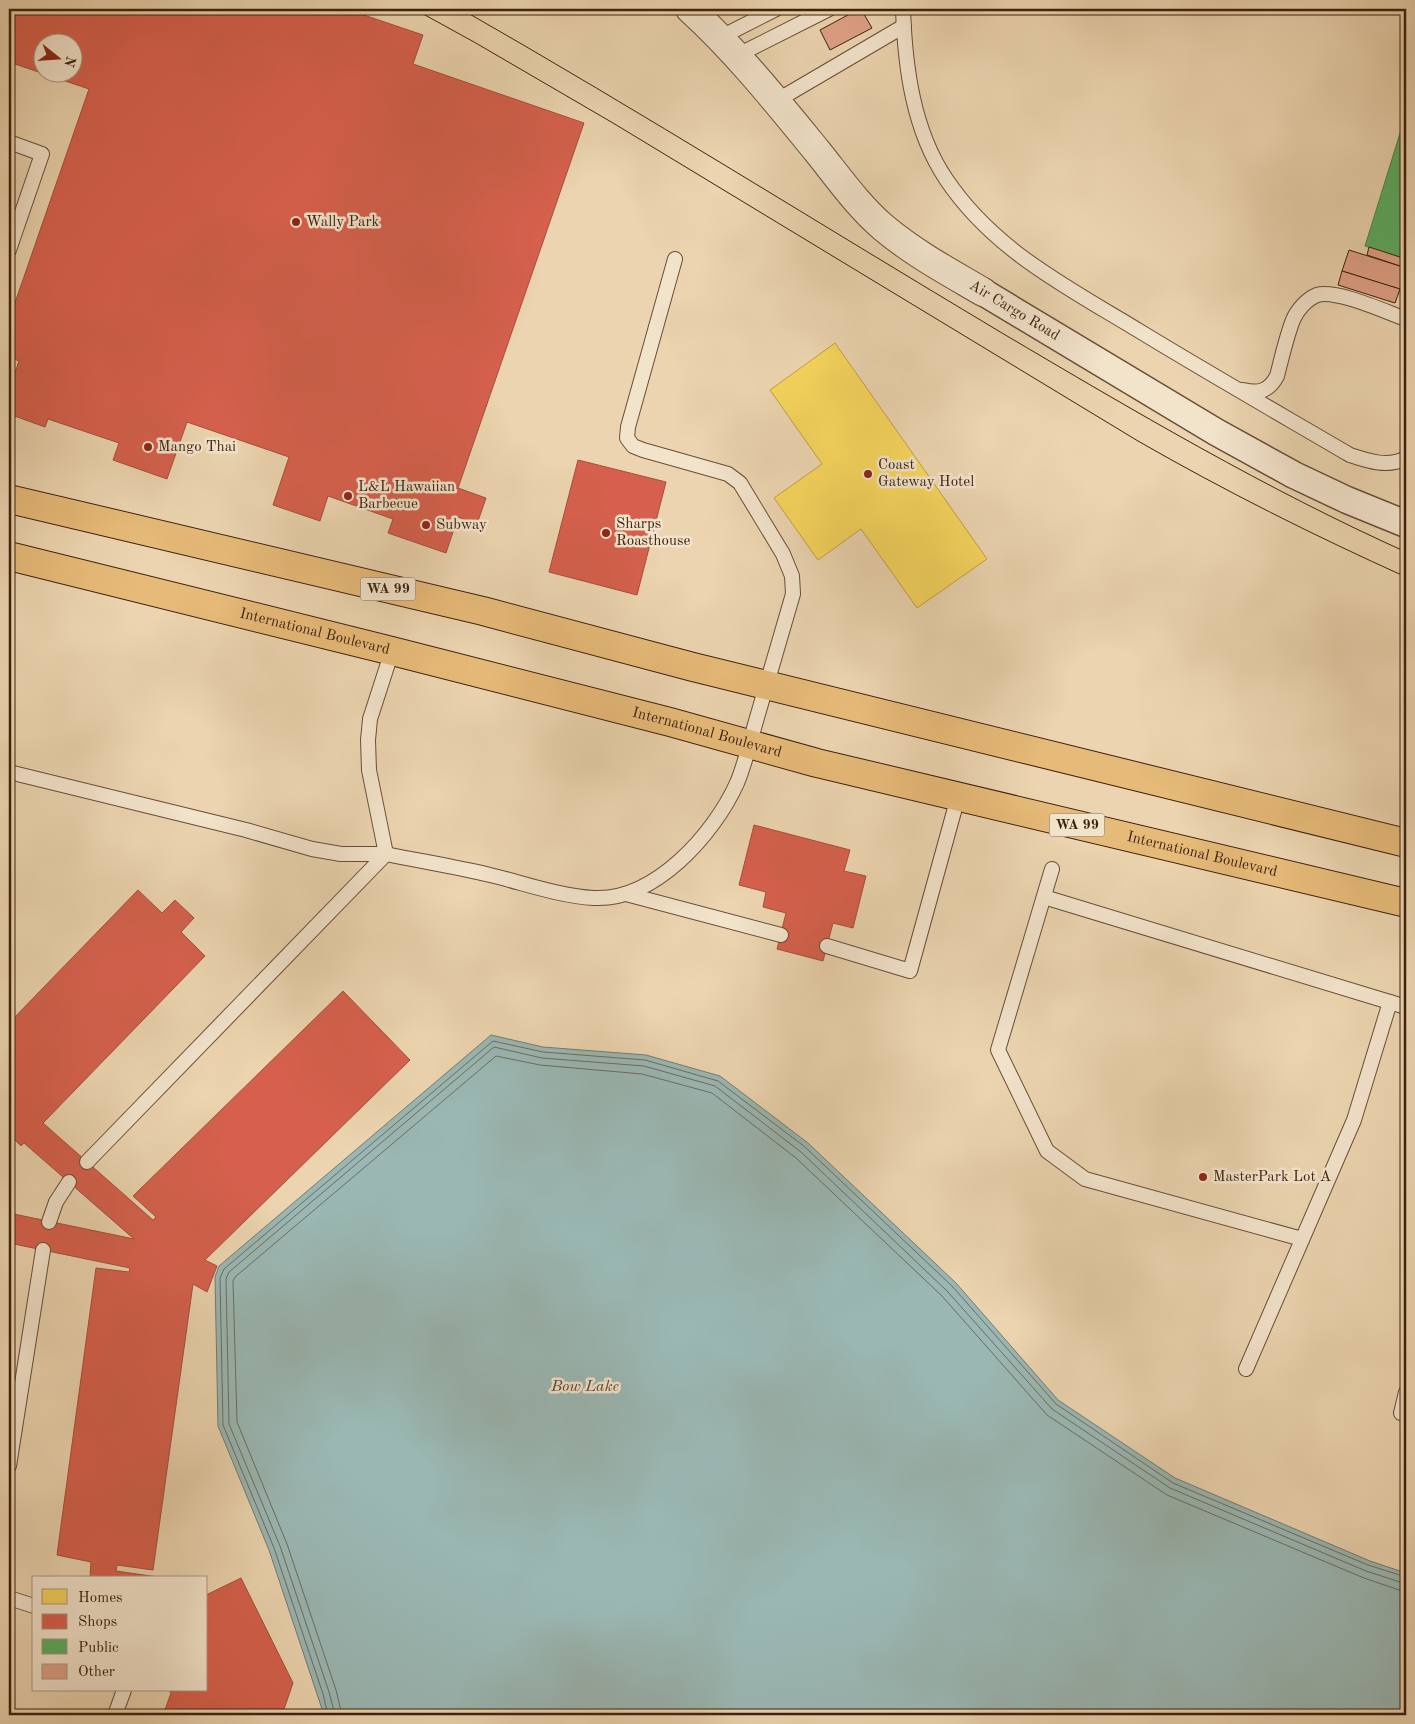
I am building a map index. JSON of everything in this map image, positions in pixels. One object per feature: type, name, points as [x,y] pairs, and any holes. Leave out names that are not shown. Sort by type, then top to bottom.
[{"type":"main road","name":"WA 99","points":[[9,499],[483,611],[693,666],[1406,843]]},
{"type":"main road","name":"International Boulevard","points":[[9,556],[392,651],[817,763],[1406,904]]},
{"type":"street","name":"Air Cargo Road","points":[[690,9],[728,47],[776,101],[860,204],[883,227],[919,254],[1216,432],[1347,500],[1406,524]]},
{"type":"lane","points":[[728,47],[776,9]]},
{"type":"lane","points":[[728,47],[829,9]]},
{"type":"lane","points":[[904,9],[909,79],[917,112],[929,146],[945,178],[964,204],[984,226],[1012,251],[1052,278],[1350,455],[1385,463],[1406,458]]},
{"type":"lane","points":[[776,101],[904,26]]},
{"type":"lane","points":[[9,142],[42,154],[9,250]]},
{"type":"lane","points":[[9,772],[312,848],[341,854],[386,854],[489,875],[561,893],[594,898],[617,896],[634,891],[668,870],[704,836],[717,819],[736,785],[793,594],[792,576],[783,554],[740,483],[728,474],[643,450],[634,446],[627,438],[628,427],[674,259]]},
{"type":"lane","points":[[1235,388],[1260,392],[1272,384],[1294,318],[1305,303],[1318,295],[1345,297],[1406,319]]},
{"type":"lane","points":[[386,854],[368,770],[368,740],[370,719],[392,651]]},
{"type":"lane","points":[[827,946],[910,972],[958,797]]},
{"type":"lane","points":[[87,1162],[386,854]]},
{"type":"lane","points":[[1052,869],[998,1050],[1047,1151],[1085,1179],[1302,1239]]},
{"type":"lane","points":[[626,894],[781,935]]},
{"type":"lane","points":[[1044,897],[1406,1007]]},
{"type":"lane","points":[[1246,1369],[1354,1120],[1390,1002]]},
{"type":"lane","points":[[48,1222],[56,1202],[69,1182]]},
{"type":"lane","points":[[9,1466],[43,1250]]},
{"type":"lane","points":[[1406,1392],[1401,1412],[1406,1414]]},
{"type":"lane","points":[[9,1598],[32,1605]]},
{"type":"lane","points":[[115,1715],[123,1692]]},
{"type":"water","name":"Bow Lake","points":[[491,1035],[543,1047],[646,1055],[720,1076],[808,1143],[956,1283],[1058,1400],[1175,1478],[1370,1561],[1406,1573],[1406,1715],[324,1715],[269,1550],[218,1426],[215,1277],[219,1266]]},
{"type":"building: Homes","name":"Coast Gateway Hotel","points":[[835,343],[987,559],[917,608],[861,529],[818,560],[774,498],[822,464],[770,390]]},
{"type":"building: Shops","name":"Wally Park","points":[[9,9],[346,9],[423,35],[413,64],[584,123],[458,488],[486,498],[477,524],[458,517],[446,553],[388,533],[393,519],[328,496],[320,521],[273,505],[289,457],[187,422],[167,479],[113,460],[119,443],[48,419],[45,427],[9,414],[9,390],[19,361],[9,357],[9,320],[89,89],[68,82],[82,82],[82,32],[32,32],[32,70],[9,62]]},
{"type":"building: Shops","name":"Sharps Roasthouse","points":[[578,460],[666,482],[637,595],[549,572]]},
{"type":"building: Shops","points":[[754,825],[850,850],[844,871],[866,876],[853,928],[833,923],[823,961],[777,949],[786,913],[763,907],[766,892],[739,885]]},
{"type":"building: Shops","points":[[138,890],[162,913],[175,900],[194,918],[181,932],[205,956],[43,1123],[153,1220],[156,1217],[133,1196],[343,991],[410,1060],[205,1260],[217,1266],[207,1292],[193,1284],[153,1570],[117,1565],[116,1571],[151,1576],[90,1576],[91,1562],[57,1555],[96,1268],[129,1272],[130,1268],[9,1243],[9,1213],[134,1239],[24,1143],[21,1146],[9,1134],[9,1023]]},
{"type":"building: Shops","points":[[241,1578],[293,1683],[282,1715],[163,1715],[170,1692],[208,1692],[208,1594]]},
{"type":"building: Public","points":[[1406,114],[1406,259],[1365,246]]},
{"type":"building: Other","points":[[861,9],[872,28],[830,50],[820,30]]},
{"type":"building: Other","points":[[1369,247],[1406,259],[1406,268],[1367,255]]},
{"type":"building: Other","points":[[1349,250],[1406,268],[1406,291],[1342,271]]},
{"type":"building: Other","points":[[1342,271],[1400,289],[1395,303],[1338,285]]},
{"type":"tram line","points":[[414,9],[613,123],[1138,441],[1270,512],[1406,577]]},
{"type":"tram line","points":[[461,9],[1002,333],[1151,420],[1251,476],[1406,552]]},
{"type":"place","name":"Wally Park","points":[[296,222]]},
{"type":"place","name":"Mango Thai","points":[[148,447]]},
{"type":"place","name":"Coast Gateway Hotel","points":[[868,474]]},
{"type":"place","name":"L&L Hawaiian Barbecue","points":[[348,496]]},
{"type":"place","name":"Subway","points":[[426,525]]},
{"type":"place","name":"Sharps Roasthouse","points":[[606,533]]},
{"type":"place","name":"MasterPark Lot A","points":[[1203,1177]]}]
